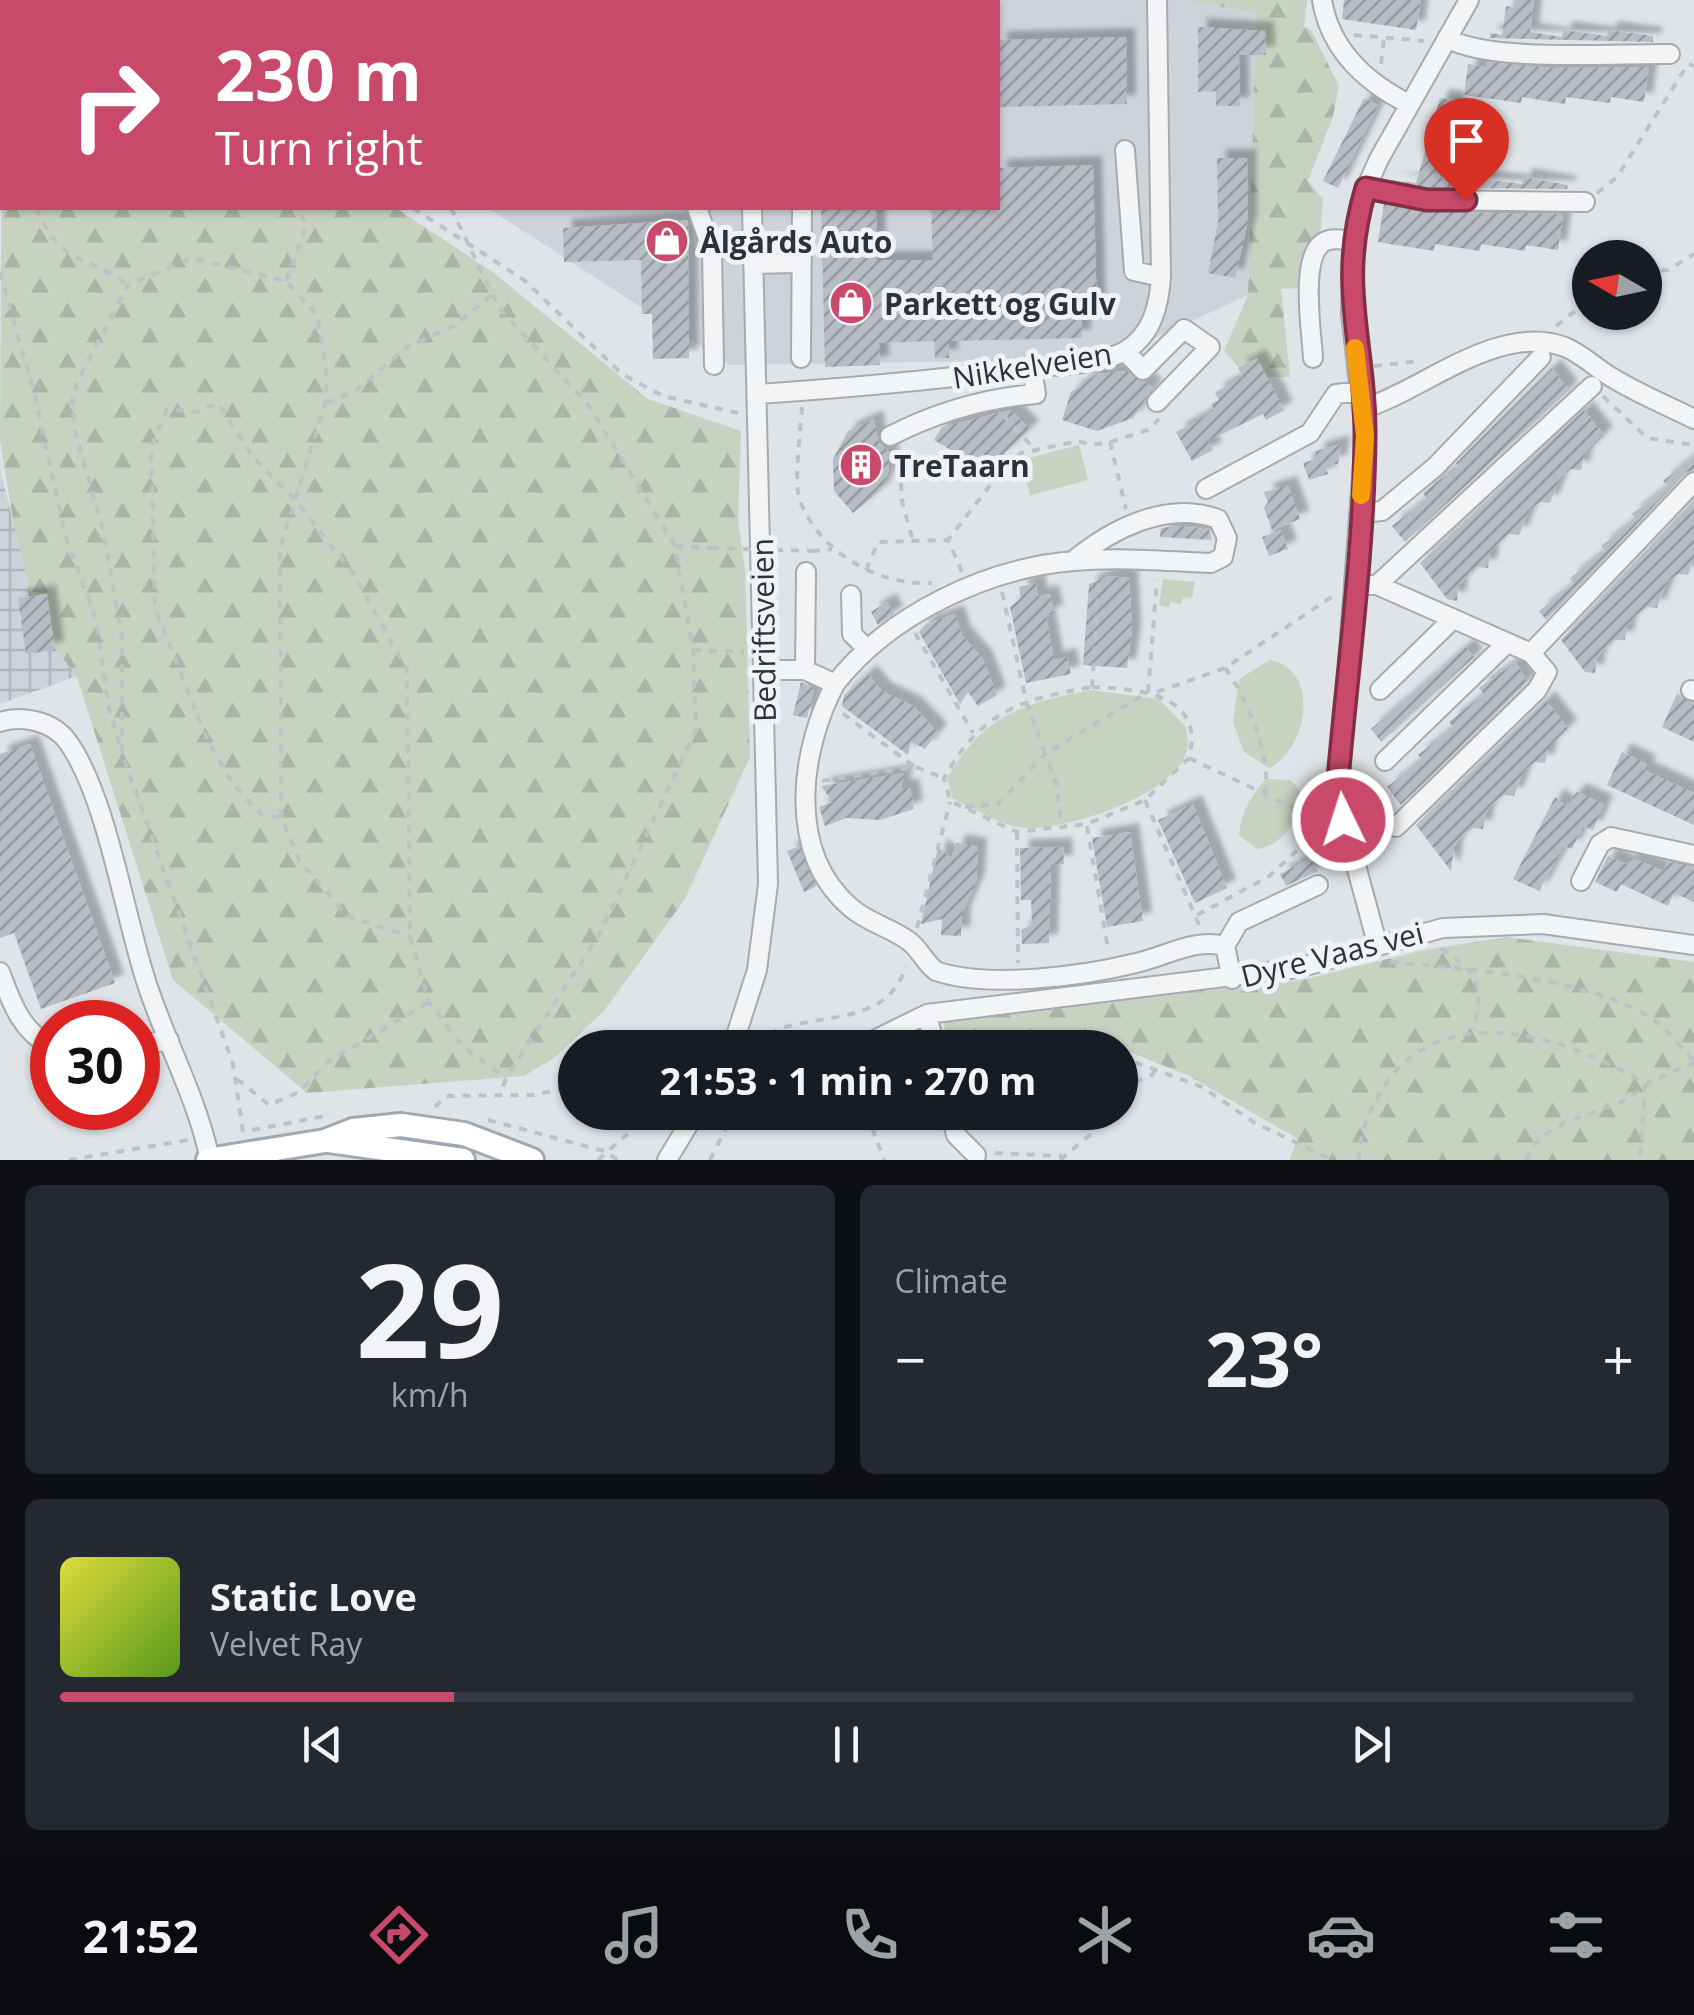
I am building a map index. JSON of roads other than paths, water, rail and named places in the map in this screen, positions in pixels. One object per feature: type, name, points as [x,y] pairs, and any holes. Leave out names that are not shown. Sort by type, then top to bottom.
[{"type":"main road","points":[[208,1152],[325,1141],[366,1128],[430,1127],[464,1134],[532,1160]]},
{"type":"main road","points":[[325,1141],[464,1160]]},
{"type":"street","name":"Nikkelveien","points":[[757,394],[1088,362],[1125,351],[1157,313],[1161,278],[1156,0]]},
{"type":"street","points":[[1322,0],[1338,45],[1353,66],[1408,104]]},
{"type":"street","points":[[1375,952],[1334,823],[1359,513],[1362,400],[1351,314],[1353,239],[1366,188],[1441,40],[1470,0]]},
{"type":"street","points":[[1441,40],[1514,52],[1670,54]]},
{"type":"street","points":[[1125,150],[1134,271],[1161,278]]},
{"type":"street","points":[[1366,188],[1427,200],[1585,202]]},
{"type":"street","points":[[699,210],[712,250],[714,366]]},
{"type":"street","name":"Bedriftsveien","points":[[737,1030],[765,927],[764,661],[752,210]]},
{"type":"street","points":[[801,358],[802,210]]},
{"type":"street","points":[[1313,358],[1308,273],[1314,251],[1328,240],[1353,239]]},
{"type":"street","points":[[754,264],[800,263]]},
{"type":"street","points":[[1125,351],[1143,370],[1184,328],[1210,348],[1159,409]]},
{"type":"street","points":[[1206,489],[1310,433],[1336,394],[1362,400],[1394,399],[1484,354],[1536,342],[1567,348],[1613,378],[1694,419]]},
{"type":"street","points":[[1359,513],[1382,511],[1436,467],[1541,357]]},
{"type":"street","points":[[894,445],[937,412],[964,408],[987,398],[1036,394],[1032,368]]},
{"type":"street","points":[[1378,585],[1592,386]]},
{"type":"street","points":[[1531,653],[1694,482]]},
{"type":"street","points":[[1072,561],[1090,546],[1158,514],[1210,516],[1222,523],[1227,548],[1218,561],[1072,561],[999,578],[907,619],[866,648],[830,693],[807,760],[809,829],[828,881],[850,907],[912,944],[928,965],[947,975],[1018,978],[1112,969],[1204,941],[1225,946]]},
{"type":"street","points":[[805,670],[806,572]]},
{"type":"street","points":[[1354,585],[1378,585],[1508,642],[1531,653],[1548,672],[1537,690],[1396,827]]},
{"type":"street","points":[[851,595],[852,634],[866,648]]},
{"type":"street","points":[[1380,690],[1454,619]]},
{"type":"street","points":[[1385,761],[1508,642]]},
{"type":"street","points":[[764,661],[805,670],[830,693]]},
{"type":"street","points":[[0,722],[16,717],[44,723],[66,740],[108,841],[146,982],[208,1152]]},
{"type":"street","points":[[1581,880],[1600,844],[1611,837],[1694,855]]},
{"type":"street","points":[[1232,979],[1225,946],[1240,922],[1318,886]]},
{"type":"street","name":"Dyre Vaas vei","points":[[895,1030],[927,1014],[1298,968],[1375,952],[1416,932],[1476,924],[1543,924],[1694,945]]},
{"type":"street","points":[[0,972],[15,1012],[30,1033]]},
{"type":"street","points":[[927,1014],[931,1030]]},
{"type":"street","points":[[160,1041],[168,1040]]},
{"type":"street","points":[[657,1160],[671,1152],[685,1130]]},
{"type":"street","points":[[955,1130],[976,1155]]},
{"type":"place","name":"Ålgårds Auto","points":[[667,241]]},
{"type":"place","name":"Parkett og Gulv","points":[[851,303]]},
{"type":"place","name":"TreTaarn","points":[[861,465]]}]
